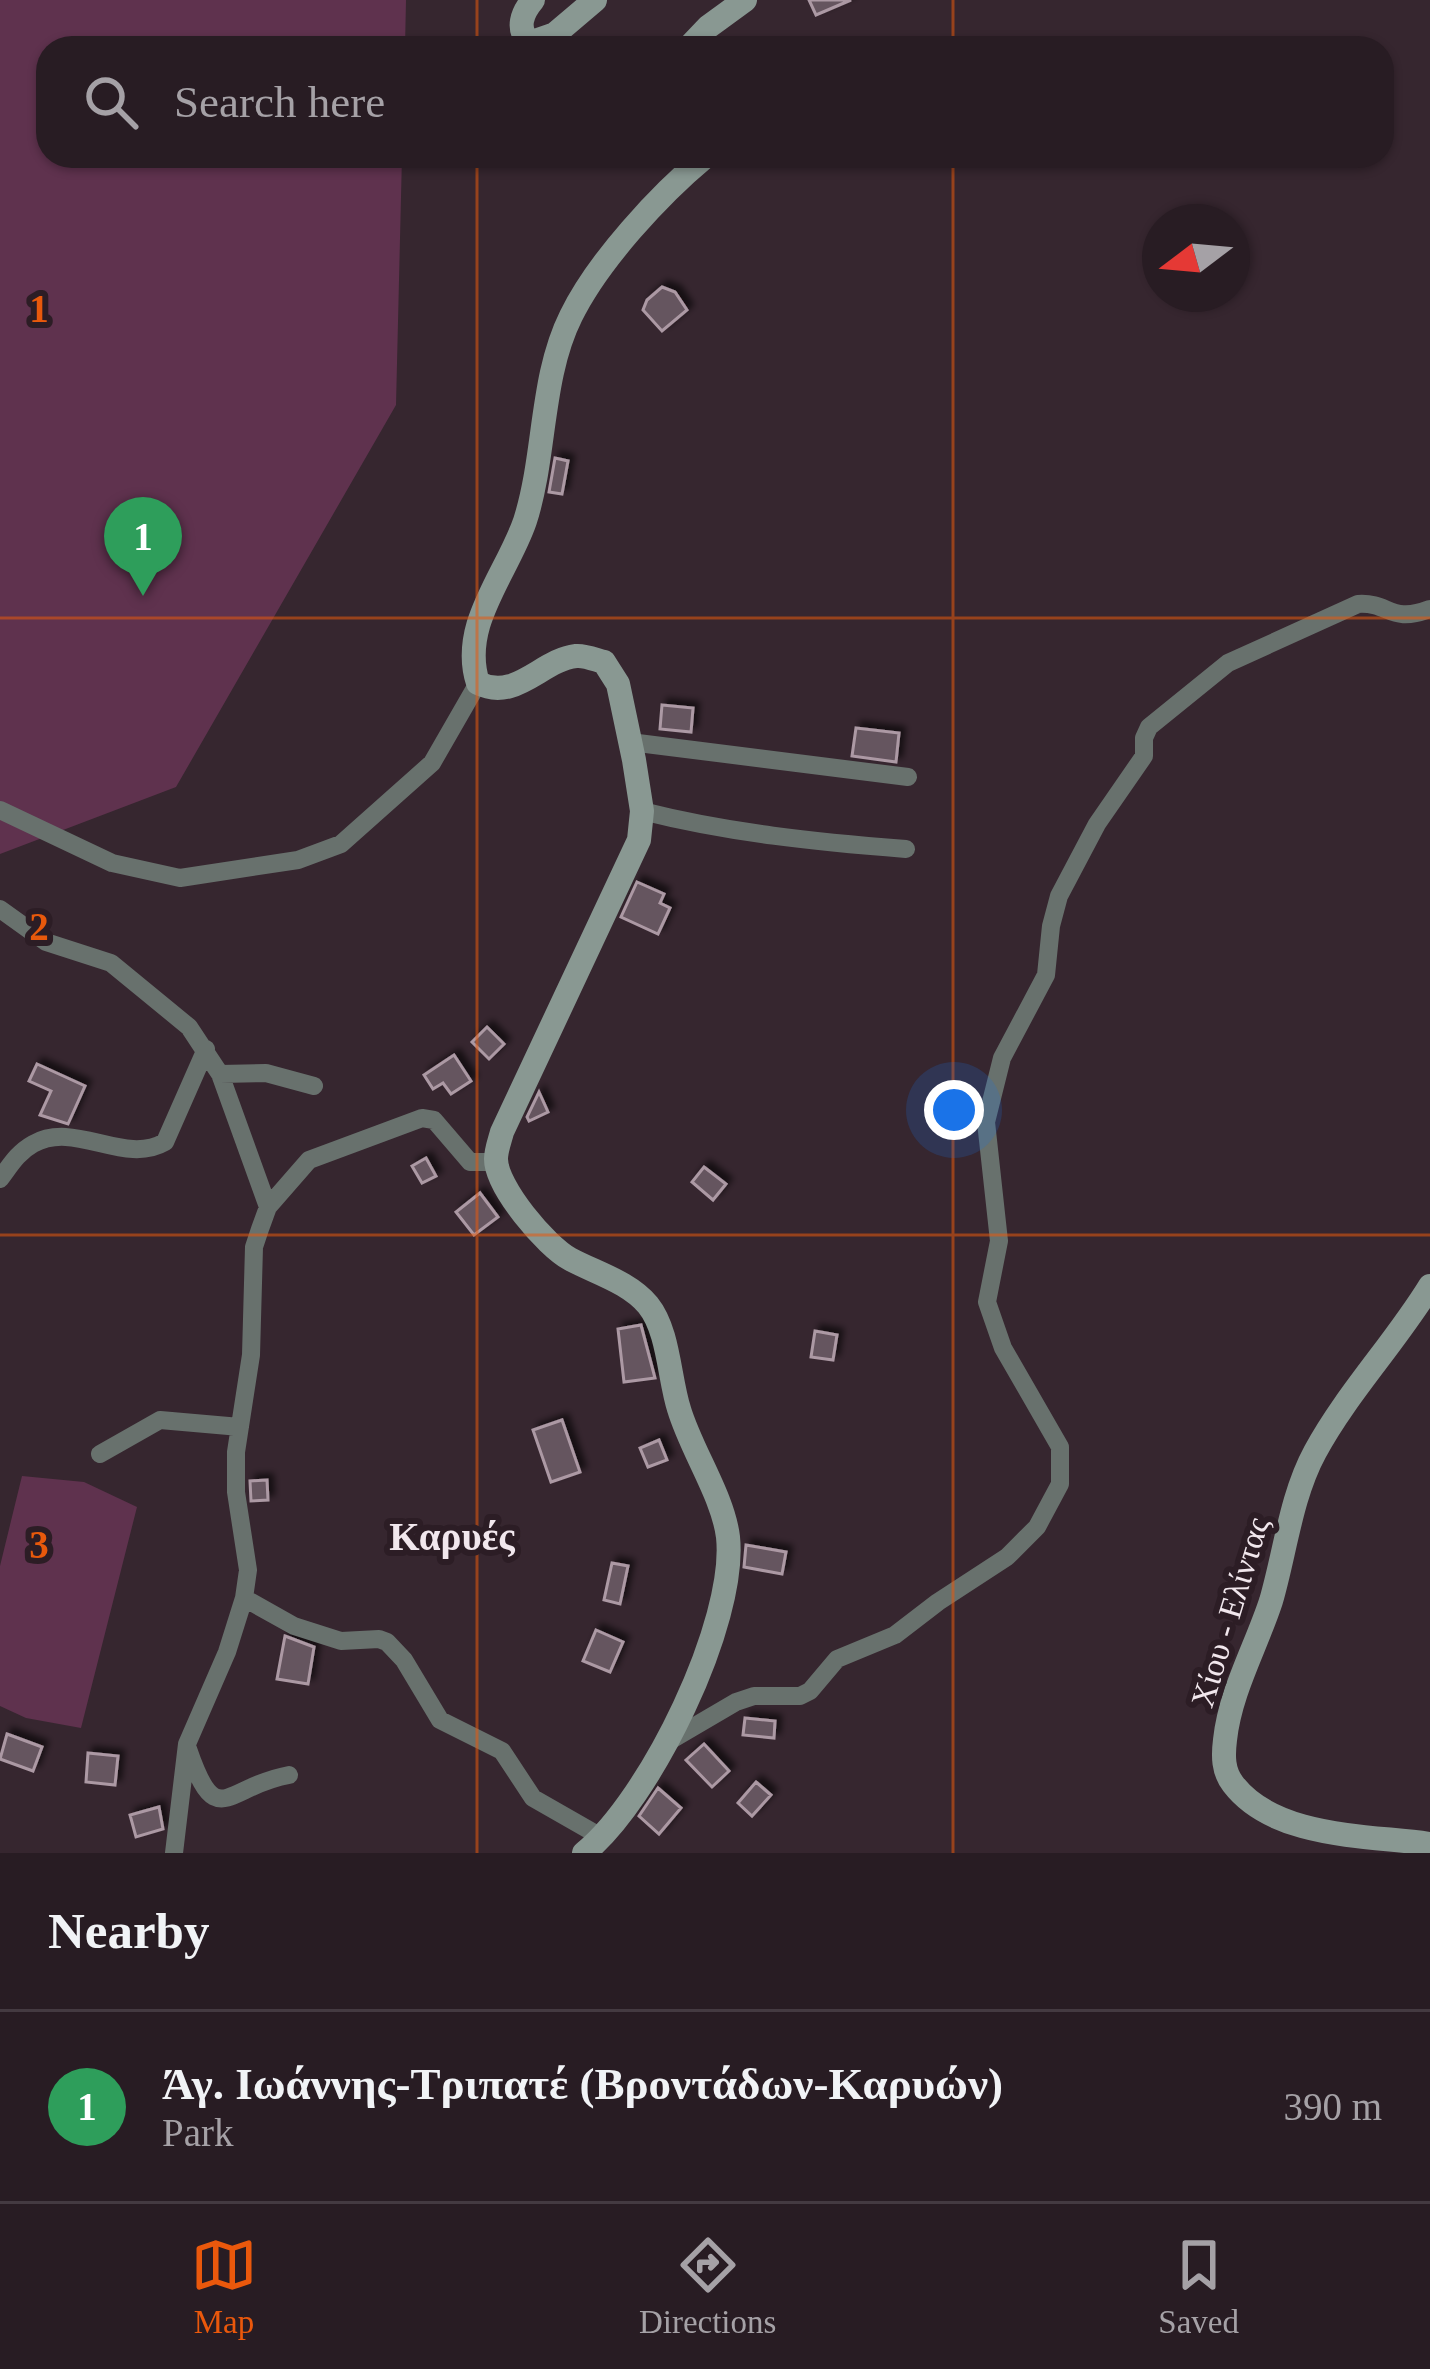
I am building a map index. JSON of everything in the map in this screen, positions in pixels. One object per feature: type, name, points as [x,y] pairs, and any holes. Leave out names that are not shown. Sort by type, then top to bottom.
[{"type":"street","points":[[525,36],[522,19],[533,0]]},
{"type":"street","points":[[549,36],[596,0]]},
{"type":"street","points":[[699,36],[745,0]]},
{"type":"street","points":[[0,810],[112,863],[180,878],[298,860],[341,844],[432,764],[478,683],[472,651],[476,631],[525,521],[569,319],[647,214],[694,168]]},
{"type":"street","points":[[666,1743],[736,1702],[810,1691],[837,1659],[895,1635],[1007,1557],[1037,1526],[1060,1484],[1063,1468],[1052,1428],[1003,1348],[988,1312],[987,1293],[999,1241],[986,1122],[1008,1042],[1046,975],[1059,896],[1097,824],[1144,756],[1146,732],[1192,690],[1228,663],[1350,607],[1368,603],[1400,616],[1430,609]]},
{"type":"street","points":[[244,1598],[294,1626],[341,1641],[387,1642],[404,1660],[440,1720],[502,1751],[533,1798],[594,1845],[666,1743],[700,1675],[714,1626],[727,1573],[724,1521],[687,1438],[652,1310],[635,1293],[549,1244],[508,1190],[496,1162],[502,1132],[639,840],[641,811],[618,684],[604,662],[575,656],[513,685],[492,689],[478,683]]},
{"type":"street","points":[[630,742],[908,777]]},
{"type":"street","points":[[641,811],[784,839],[906,849]]},
{"type":"street","points":[[0,909],[46,942],[112,963],[189,1027],[220,1074],[268,1207]]},
{"type":"street","points":[[0,1179],[12,1160],[46,1138],[72,1137],[143,1150],[165,1142],[206,1049]]},
{"type":"street","points":[[220,1074],[266,1072],[314,1086]]},
{"type":"street","points":[[174,1853],[187,1744],[227,1652],[244,1598],[248,1562],[236,1492],[240,1426],[251,1355],[254,1247],[268,1207],[309,1160],[422,1118],[434,1120],[470,1162],[496,1162]]},
{"type":"street","name":"Χίου - Ελίντας","points":[[1430,1286],[1335,1418],[1312,1458],[1270,1604],[1234,1700],[1224,1762],[1234,1787],[1281,1818],[1321,1829],[1430,1844]]},
{"type":"street","points":[[100,1454],[160,1420],[240,1426]]},
{"type":"street","points":[[187,1744],[197,1780],[215,1797],[230,1798],[289,1775]]},
{"type":"shaded area","points":[[0,0],[406,0],[405,36],[36,36],[36,168],[402,168],[396,405],[176,787],[0,854]]},
{"type":"shaded area","points":[[22,1476],[84,1482],[137,1507],[81,1728],[26,1718],[0,1706],[0,1566]]},
{"type":"building","points":[[809,0],[851,0],[816,15]]},
{"type":"building","points":[[662,287],[675,292],[687,310],[662,331],[643,310]]},
{"type":"building","points":[[555,458],[568,461],[562,494],[549,492]]},
{"type":"building","points":[[662,705],[693,708],[691,732],[660,729]]},
{"type":"building","points":[[856,728],[899,733],[896,762],[852,756]]},
{"type":"building","points":[[637,882],[664,894],[660,903],[670,908],[658,934],[621,917]]},
{"type":"building","points":[[487,1027],[504,1044],[489,1059],[472,1042]]},
{"type":"building","points":[[454,1055],[471,1081],[451,1094],[443,1083],[433,1089],[424,1075]]},
{"type":"building","points":[[37,1064],[85,1086],[68,1124],[40,1115],[51,1091],[29,1081]]},
{"type":"building","points":[[539,1092],[548,1112],[529,1121],[527,1117]]},
{"type":"building","points":[[426,1158],[436,1176],[422,1183],[412,1166]]},
{"type":"building","points":[[704,1167],[726,1184],[713,1200],[692,1182]]},
{"type":"building","points":[[480,1193],[498,1217],[474,1235],[456,1212]]},
{"type":"building","points":[[641,1325],[655,1378],[624,1382],[618,1329]]},
{"type":"building","points":[[815,1331],[837,1335],[833,1360],[811,1357]]},
{"type":"building","points":[[562,1420],[580,1472],[551,1482],[533,1430]]},
{"type":"building","points":[[659,1440],[667,1460],[648,1467],[640,1448]]},
{"type":"building","points":[[267,1480],[268,1500],[251,1501],[250,1481]]},
{"type":"building","points":[[746,1545],[786,1552],[782,1574],[744,1567]]},
{"type":"building","points":[[612,1563],[628,1566],[620,1604],[604,1600]]},
{"type":"building","points":[[596,1630],[623,1642],[610,1672],[583,1661]]},
{"type":"building","points":[[285,1636],[314,1647],[308,1684],[277,1679]]},
{"type":"building","points":[[745,1718],[775,1721],[774,1738],[743,1735]]},
{"type":"building","points":[[7,1734],[42,1747],[33,1771],[0,1759]]},
{"type":"building","points":[[704,1744],[729,1771],[712,1787],[686,1760]]},
{"type":"building","points":[[88,1753],[118,1756],[115,1785],[86,1782]]},
{"type":"building","points":[[756,1782],[771,1795],[752,1816],[738,1803]]},
{"type":"building","points":[[658,1788],[681,1808],[659,1834],[639,1816]]},
{"type":"building","points":[[159,1807],[163,1829],[136,1837],[130,1815]]},
{"type":"place","name":"Άγ. Ιωάννης-Τριπατέ (Βροντάδων-Καρυών)","points":[[143,596]]},
{"type":"district","name":"Καρυές","points":[[452,1536]]}]
